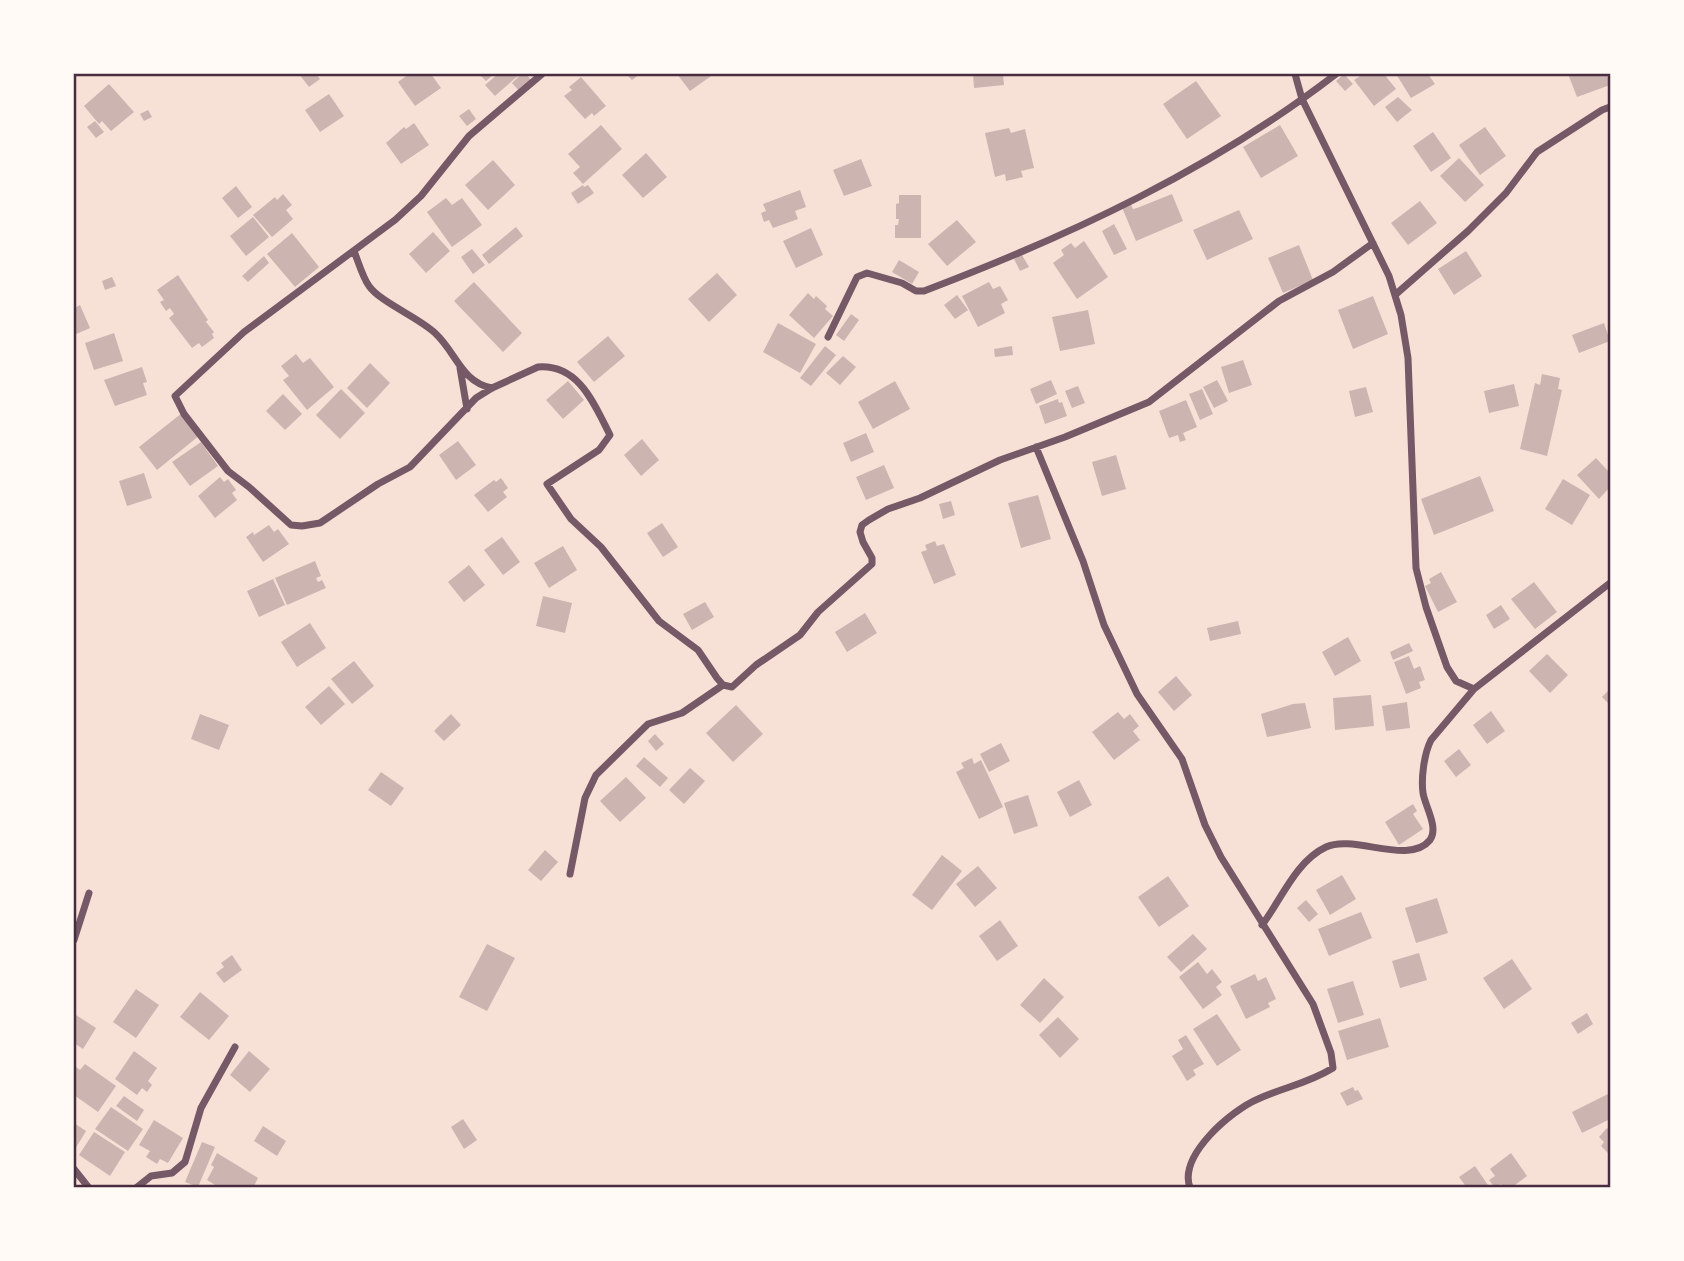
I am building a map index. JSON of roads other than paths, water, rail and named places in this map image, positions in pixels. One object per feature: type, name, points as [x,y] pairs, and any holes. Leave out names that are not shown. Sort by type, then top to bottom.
[{"type":"street","points":[[542,74],[469,136],[421,196],[396,220],[244,332],[175,396],[184,414],[228,471],[291,525],[302,526],[320,523],[378,484],[410,467],[476,398],[492,388],[529,370],[546,367],[574,376],[587,393],[610,435],[599,450],[547,484],[571,519],[619,569],[659,621],[698,650],[723,685],[732,687],[756,665],[800,635],[818,612],[872,564],[872,558],[860,532],[862,525],[888,509],[920,498],[1000,460],[1149,402],[1279,301],[1333,272],[1373,243]]},
{"type":"street","points":[[1295,74],[1302,99],[1389,276],[1395,295],[1408,358],[1416,568],[1426,607],[1447,667],[1456,681],[1474,689]]},
{"type":"street","points":[[828,337],[857,277],[867,273],[924,292],[988,267],[1181,176],[1302,99],[1336,74]]},
{"type":"street","points":[[1395,295],[1468,231],[1506,193],[1537,152],[1611,107]]},
{"type":"street","points":[[354,251],[368,286],[437,334],[460,368],[478,385],[492,388]]},
{"type":"street","points":[[460,368],[467,409]]},
{"type":"street","points":[[1036,447],[1083,561],[1104,625],[1137,694],[1182,759],[1205,825],[1220,857],[1313,1004],[1331,1053],[1334,1068],[1313,1080],[1257,1099],[1231,1116],[1197,1148],[1188,1182],[1190,1188]]},
{"type":"street","points":[[1262,925],[1304,863],[1327,847],[1354,843],[1375,849],[1405,850],[1422,845],[1430,839],[1433,832],[1423,791],[1427,748],[1437,733],[1474,689],[1611,583]]},
{"type":"street","points":[[570,874],[585,798],[596,775],[648,724],[682,713],[723,685]]},
{"type":"street","points":[[74,940],[89,893]]},
{"type":"street","points":[[136,1188],[151,1176],[172,1173],[185,1162],[201,1108],[235,1048]]},
{"type":"street","points":[[74,1168],[89,1188]]}]
